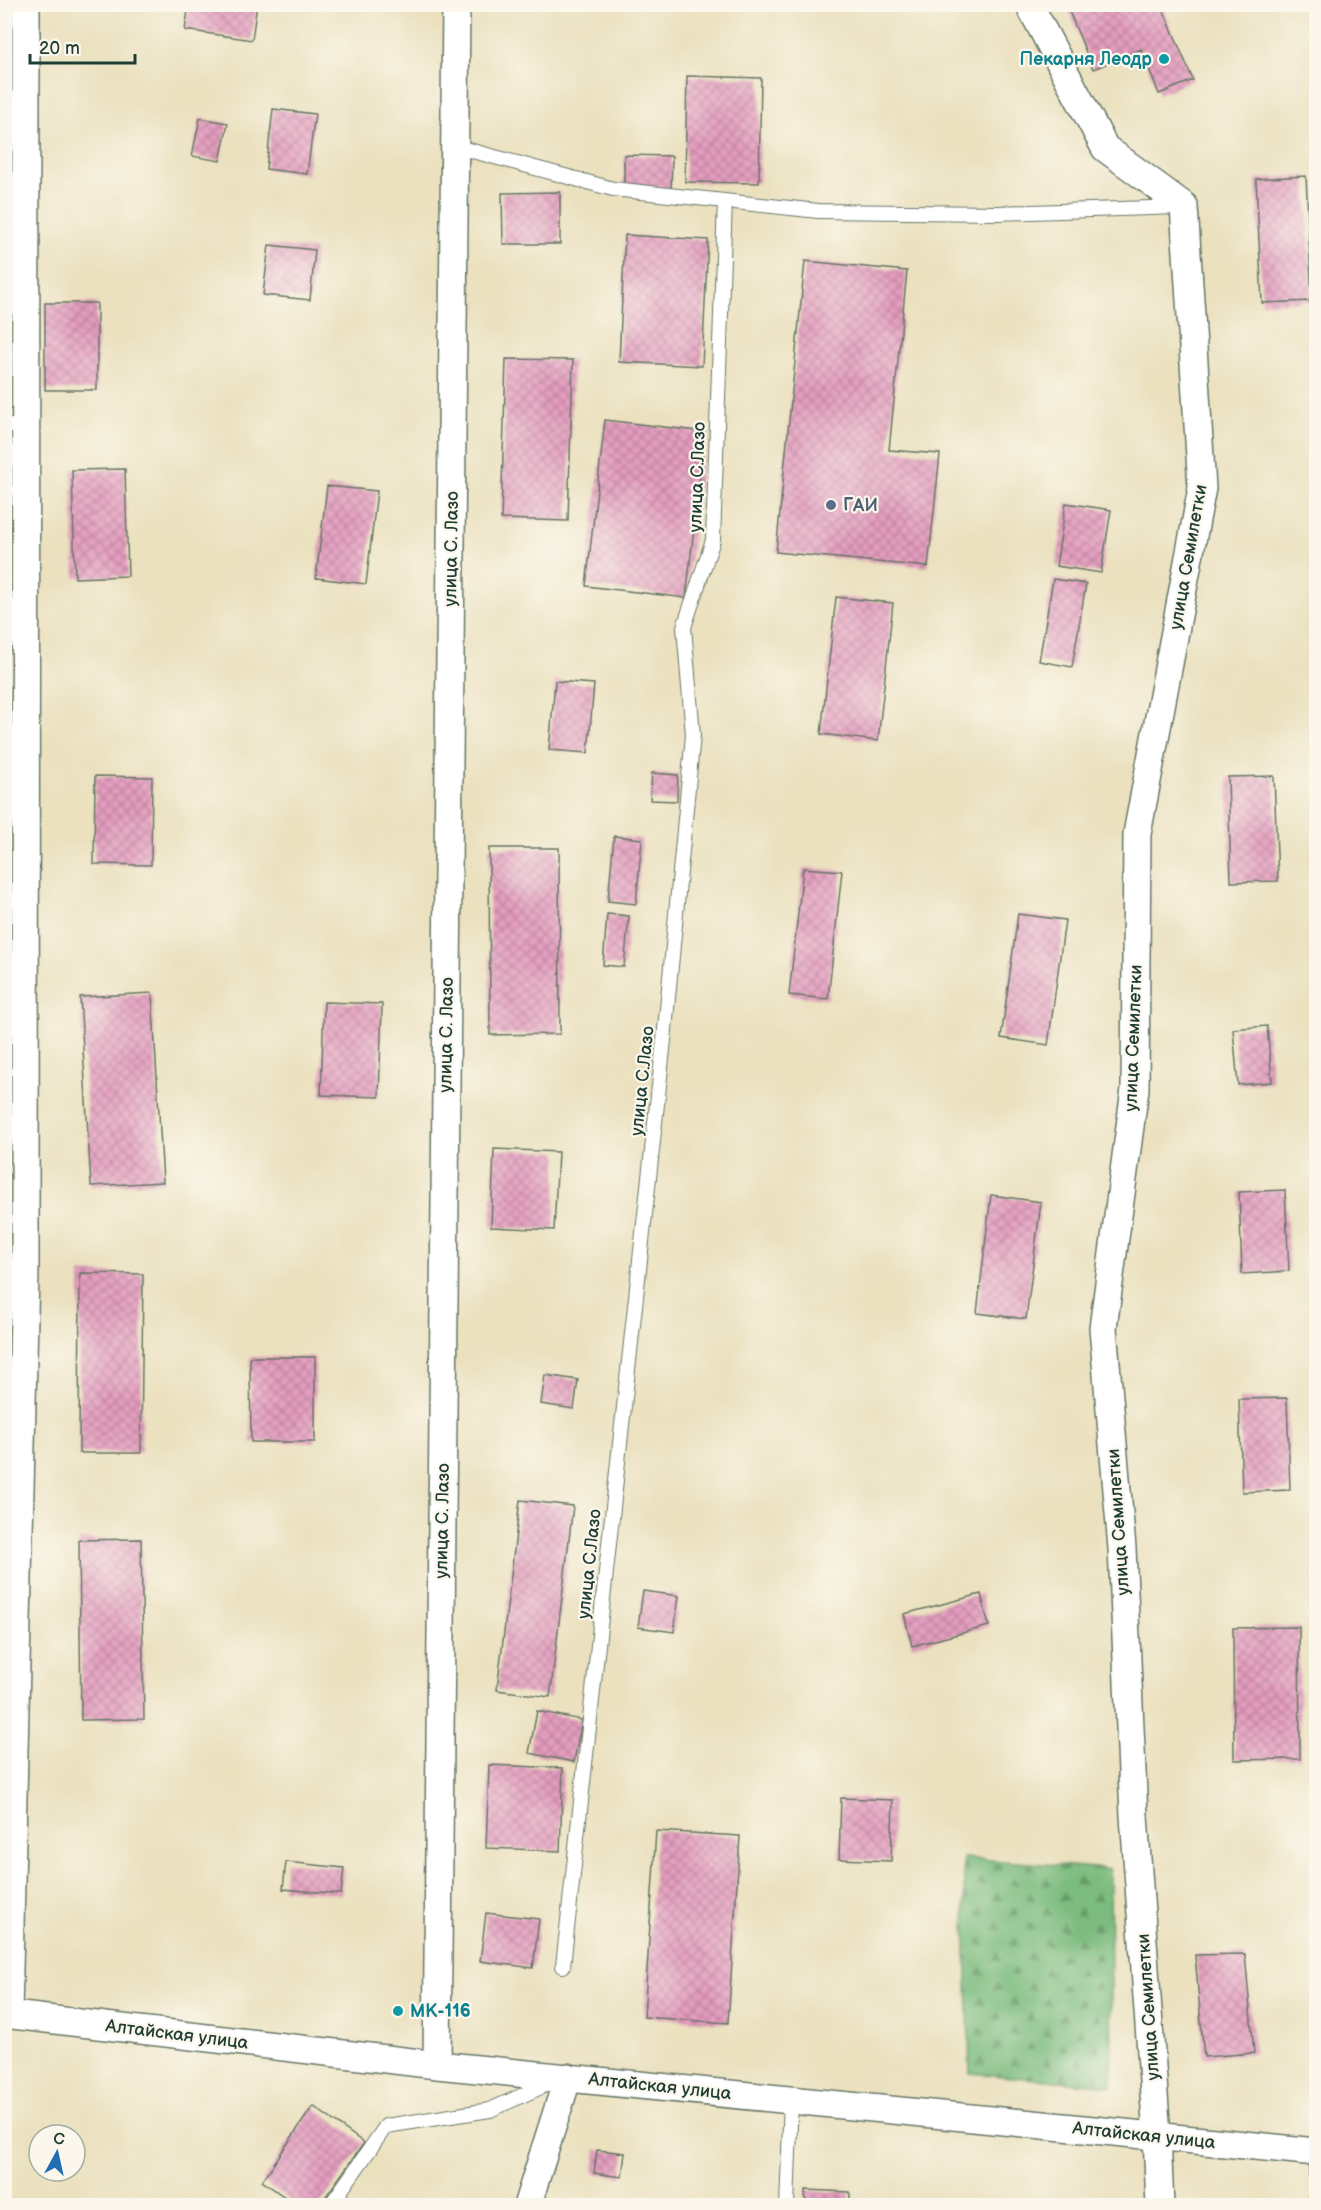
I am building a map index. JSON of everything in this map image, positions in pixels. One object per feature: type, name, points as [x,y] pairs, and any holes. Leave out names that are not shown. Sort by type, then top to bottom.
[{"type":"street","points":[[6,2014],[15,1268],[15,426],[26,4]]},
{"type":"street","name":"улица С. Лазо","points":[[438,2065],[456,4]]},
{"type":"street","points":[[1029,4],[1105,148],[1184,206]]},
{"type":"street","name":"улица Семилетки","points":[[1160,2205],[1134,1816],[1122,1548],[1103,1328],[1135,1089],[1137,834],[1202,488],[1184,206]]},
{"type":"street","name":"Алтайская улица","points":[[6,2014],[438,2065],[1316,2151]]},
{"type":"street","points":[[527,2205],[565,2077]]},
{"type":"lane","points":[[454,146],[613,189],[818,211],[998,213],[1184,206]]},
{"type":"lane","name":"улица С.Лазо","points":[[563,1966],[664,1040],[691,759],[693,735],[684,627],[713,540],[725,201]]},
{"type":"lane","points":[[330,2205],[386,2126],[490,2110],[565,2077]]},
{"type":"lane","points":[[787,2205],[791,2099]]},
{"type":"lane","points":[[1316,2151],[1316,2205]]},
{"type":"green space","points":[[963,1858],[1110,1869],[1112,2086],[970,2073]]},
{"type":"building","points":[[189,4],[257,4],[252,40],[185,30]]},
{"type":"building","name":"Пекарня Леодр","points":[[1066,4],[1161,4],[1193,80],[1159,94],[1141,49],[1093,69]]},
{"type":"building","points":[[687,76],[761,78],[759,183],[685,182]]},
{"type":"building","points":[[273,109],[315,114],[307,174],[266,169]]},
{"type":"building","points":[[200,118],[228,123],[220,161],[192,156]]},
{"type":"building","points":[[624,155],[672,156],[671,189],[624,187]]},
{"type":"building","points":[[1306,176],[1312,301],[1262,303],[1256,179]]},
{"type":"building","points":[[560,192],[560,244],[503,244],[502,193]]},
{"type":"building","points":[[625,235],[708,240],[702,366],[619,362]]},
{"type":"building","points":[[269,245],[315,250],[310,300],[263,295]]},
{"type":"building","points":[[805,261],[907,271],[889,450],[940,454],[928,567],[776,552]]},
{"type":"building","points":[[45,303],[97,303],[97,390],[45,390]]},
{"type":"building","points":[[506,359],[573,360],[568,521],[501,519]]},
{"type":"building","points":[[605,420],[705,432],[686,598],[586,586]]},
{"type":"building","points":[[125,469],[128,576],[75,578],[72,470]]},
{"type":"building","points":[[327,486],[377,491],[366,584],[316,578]]},
{"type":"building","points":[[1066,503],[1111,510],[1101,573],[1056,566]]},
{"type":"building","points":[[1053,579],[1086,584],[1072,667],[1039,661]]},
{"type":"building","points":[[836,597],[893,603],[878,741],[821,734]]},
{"type":"building","points":[[555,681],[594,684],[588,753],[549,750]]},
{"type":"building","points":[[652,773],[678,775],[677,801],[650,800]]},
{"type":"building","points":[[95,776],[152,777],[151,865],[94,864]]},
{"type":"building","points":[[1274,776],[1278,881],[1231,882],[1228,777]]},
{"type":"building","points":[[614,836],[642,839],[636,904],[608,901]]},
{"type":"building","points":[[489,848],[559,848],[560,1034],[490,1035]]},
{"type":"building","points":[[803,868],[842,871],[828,999],[789,995]]},
{"type":"building","points":[[607,914],[629,916],[624,967],[603,965]]},
{"type":"building","points":[[1018,914],[1065,920],[1048,1045],[1001,1038]]},
{"type":"building","points":[[152,993],[163,1182],[91,1186],[80,997]]},
{"type":"building","points":[[324,1002],[382,1004],[379,1097],[321,1095]]},
{"type":"building","points":[[1267,1026],[1272,1082],[1238,1085],[1233,1029]]},
{"type":"building","points":[[494,1149],[558,1152],[554,1230],[491,1227]]},
{"type":"building","points":[[1285,1190],[1289,1271],[1242,1274],[1239,1192]]},
{"type":"building","points":[[991,1195],[1041,1202],[1026,1319],[977,1313]]},
{"type":"building","points":[[80,1273],[143,1274],[141,1453],[79,1453]]},
{"type":"building","points":[[250,1357],[315,1357],[315,1442],[251,1442]]},
{"type":"building","points":[[545,1375],[578,1380],[574,1409],[541,1404]]},
{"type":"building","points":[[1287,1398],[1290,1490],[1242,1492],[1239,1399]]},
{"type":"building","points":[[520,1500],[573,1506],[550,1697],[497,1690]]},
{"type":"building","points":[[141,1539],[144,1719],[81,1720],[79,1540]]},
{"type":"building","points":[[643,1591],[679,1596],[674,1632],[638,1627]]},
{"type":"building","points":[[981,1594],[989,1626],[912,1646],[904,1614]]},
{"type":"building","points":[[1299,1627],[1300,1759],[1234,1760],[1233,1628]]},
{"type":"building","points":[[537,1711],[582,1720],[574,1762],[529,1753]]},
{"type":"building","points":[[489,1765],[563,1768],[560,1851],[486,1848]]},
{"type":"building","points":[[841,1798],[893,1800],[891,1861],[839,1859]]},
{"type":"building","points":[[656,1831],[740,1836],[728,2023],[644,2017]]},
{"type":"building","points":[[286,1862],[344,1868],[341,1894],[283,1889]]},
{"type":"building","points":[[486,1913],[539,1919],[533,1968],[480,1961]]},
{"type":"building","points":[[1245,1954],[1254,2053],[1204,2057],[1195,1955]]},
{"type":"building","points":[[313,2106],[364,2143],[319,2206],[298,2206],[262,2181]]},
{"type":"building","points":[[597,2150],[625,2153],[622,2177],[594,2173]]},
{"type":"building","points":[[805,2190],[850,2192],[850,2206],[806,2206]]},
{"type":"place","name":"Пекарня Леодр","points":[[1164,59]]},
{"type":"place","name":"ГАИ","points":[[831,505]]},
{"type":"place","name":"МК-116","points":[[398,2011]]}]
